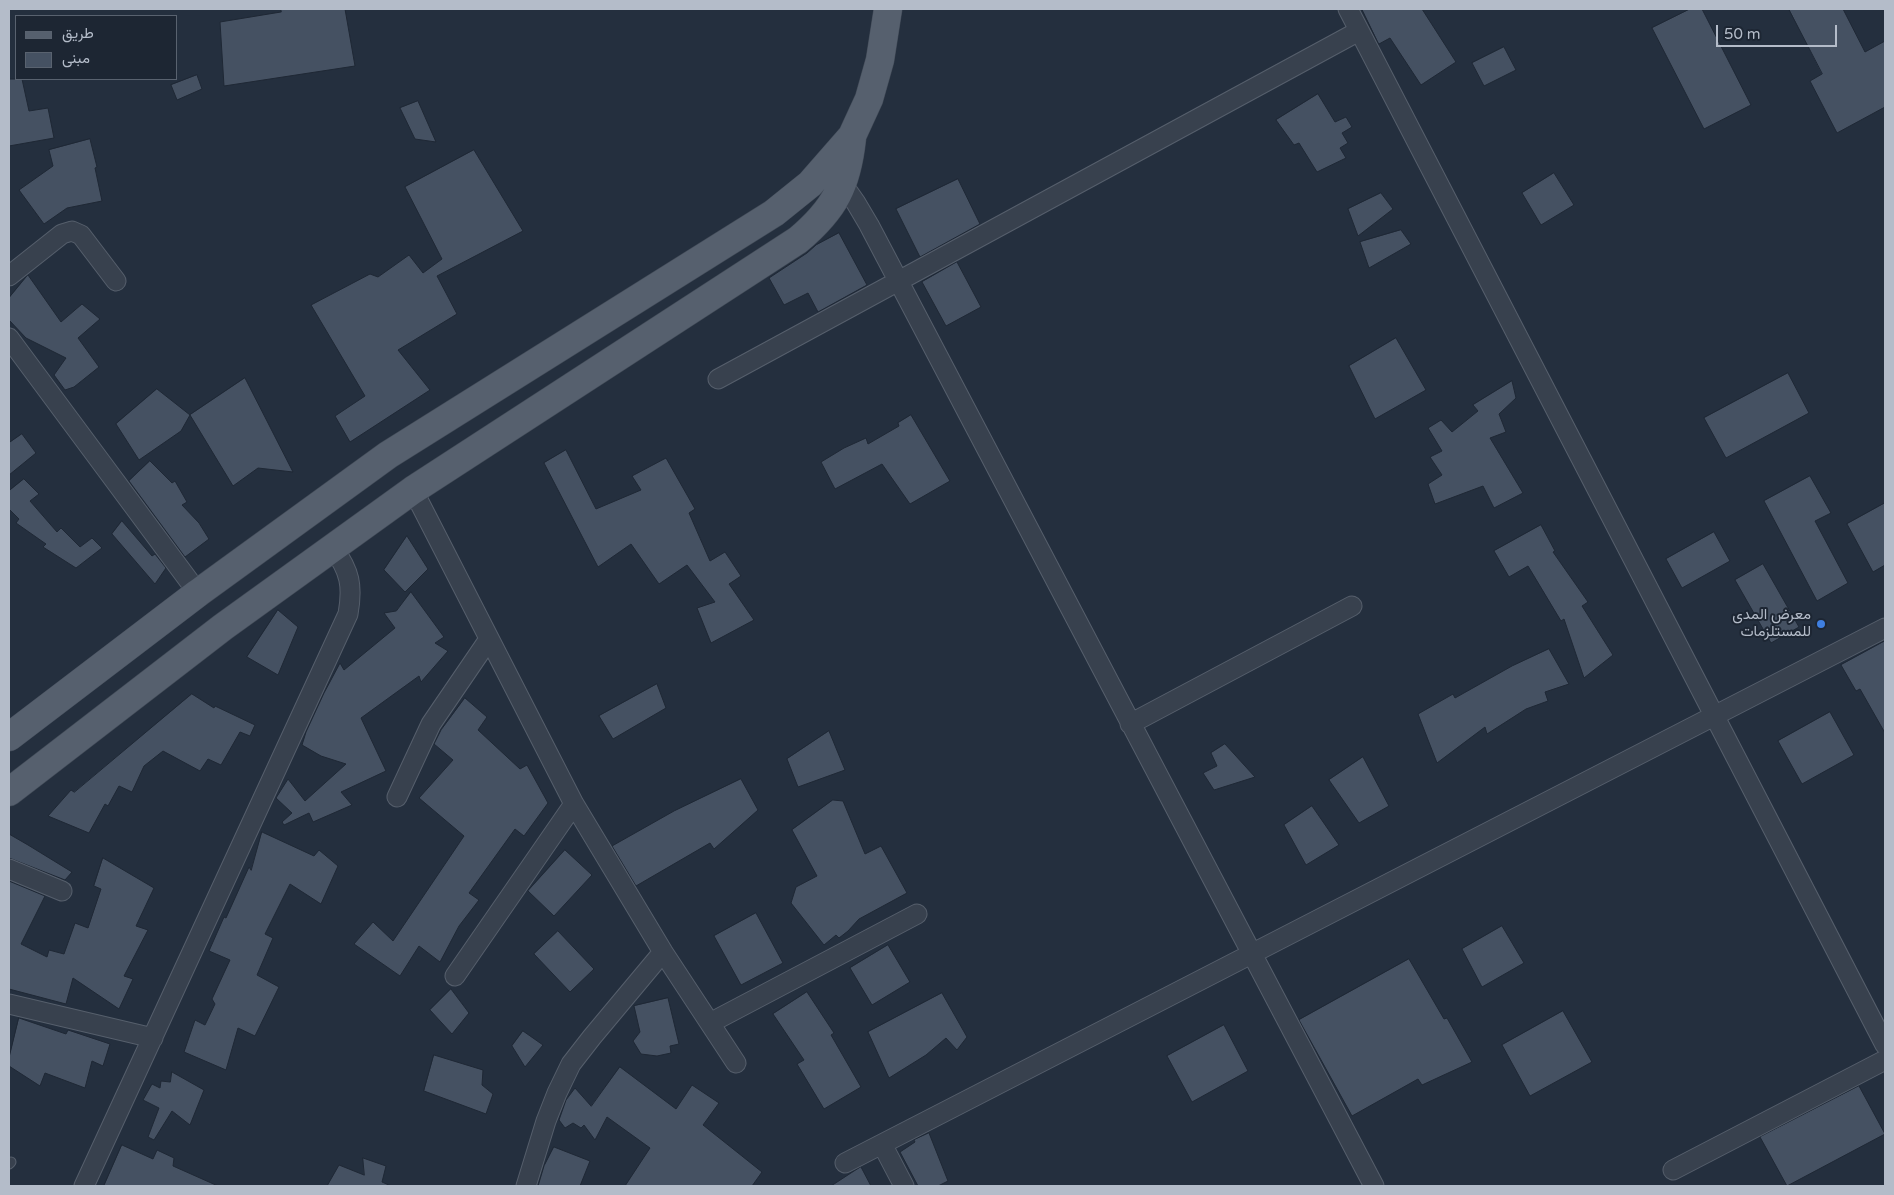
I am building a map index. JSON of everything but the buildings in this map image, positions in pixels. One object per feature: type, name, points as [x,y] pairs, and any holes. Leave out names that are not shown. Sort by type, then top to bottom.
[{"type":"main road","points":[[9,737],[198,593],[388,455],[774,213],[810,184],[836,175],[850,162],[852,136],[869,99],[880,60],[888,9]]},
{"type":"main road","points":[[9,792],[223,627],[413,490],[798,240],[823,217],[836,175]]},
{"type":"street","points":[[1348,9],[1885,1044]]},
{"type":"street","points":[[718,379],[1359,31]]},
{"type":"street","points":[[836,175],[856,202],[1374,1186]]},
{"type":"street","points":[[12,266],[62,234],[72,231],[81,235],[116,281]]},
{"type":"street","points":[[9,338],[198,593]]},
{"type":"street","points":[[413,490],[574,804],[663,952],[736,1063]]},
{"type":"street","points":[[84,1186],[348,614],[351,597],[350,579],[344,562],[333,548]]},
{"type":"street","points":[[1130,724],[1352,606]]},
{"type":"street","points":[[845,1163],[1885,628]]},
{"type":"street","points":[[397,797],[431,724],[489,639]]},
{"type":"street","points":[[454,976],[574,804]]},
{"type":"street","points":[[9,869],[62,892]]},
{"type":"street","points":[[710,1023],[917,914]]},
{"type":"street","points":[[526,1186],[546,1121],[571,1064],[663,952]]},
{"type":"street","points":[[9,1004],[152,1038]]},
{"type":"street","points":[[1673,1170],[1885,1060]]},
{"type":"street","points":[[882,1144],[904,1186]]},
{"type":"place","name":"معرض المدى للمستلزمات","points":[[1821,624]]}]
